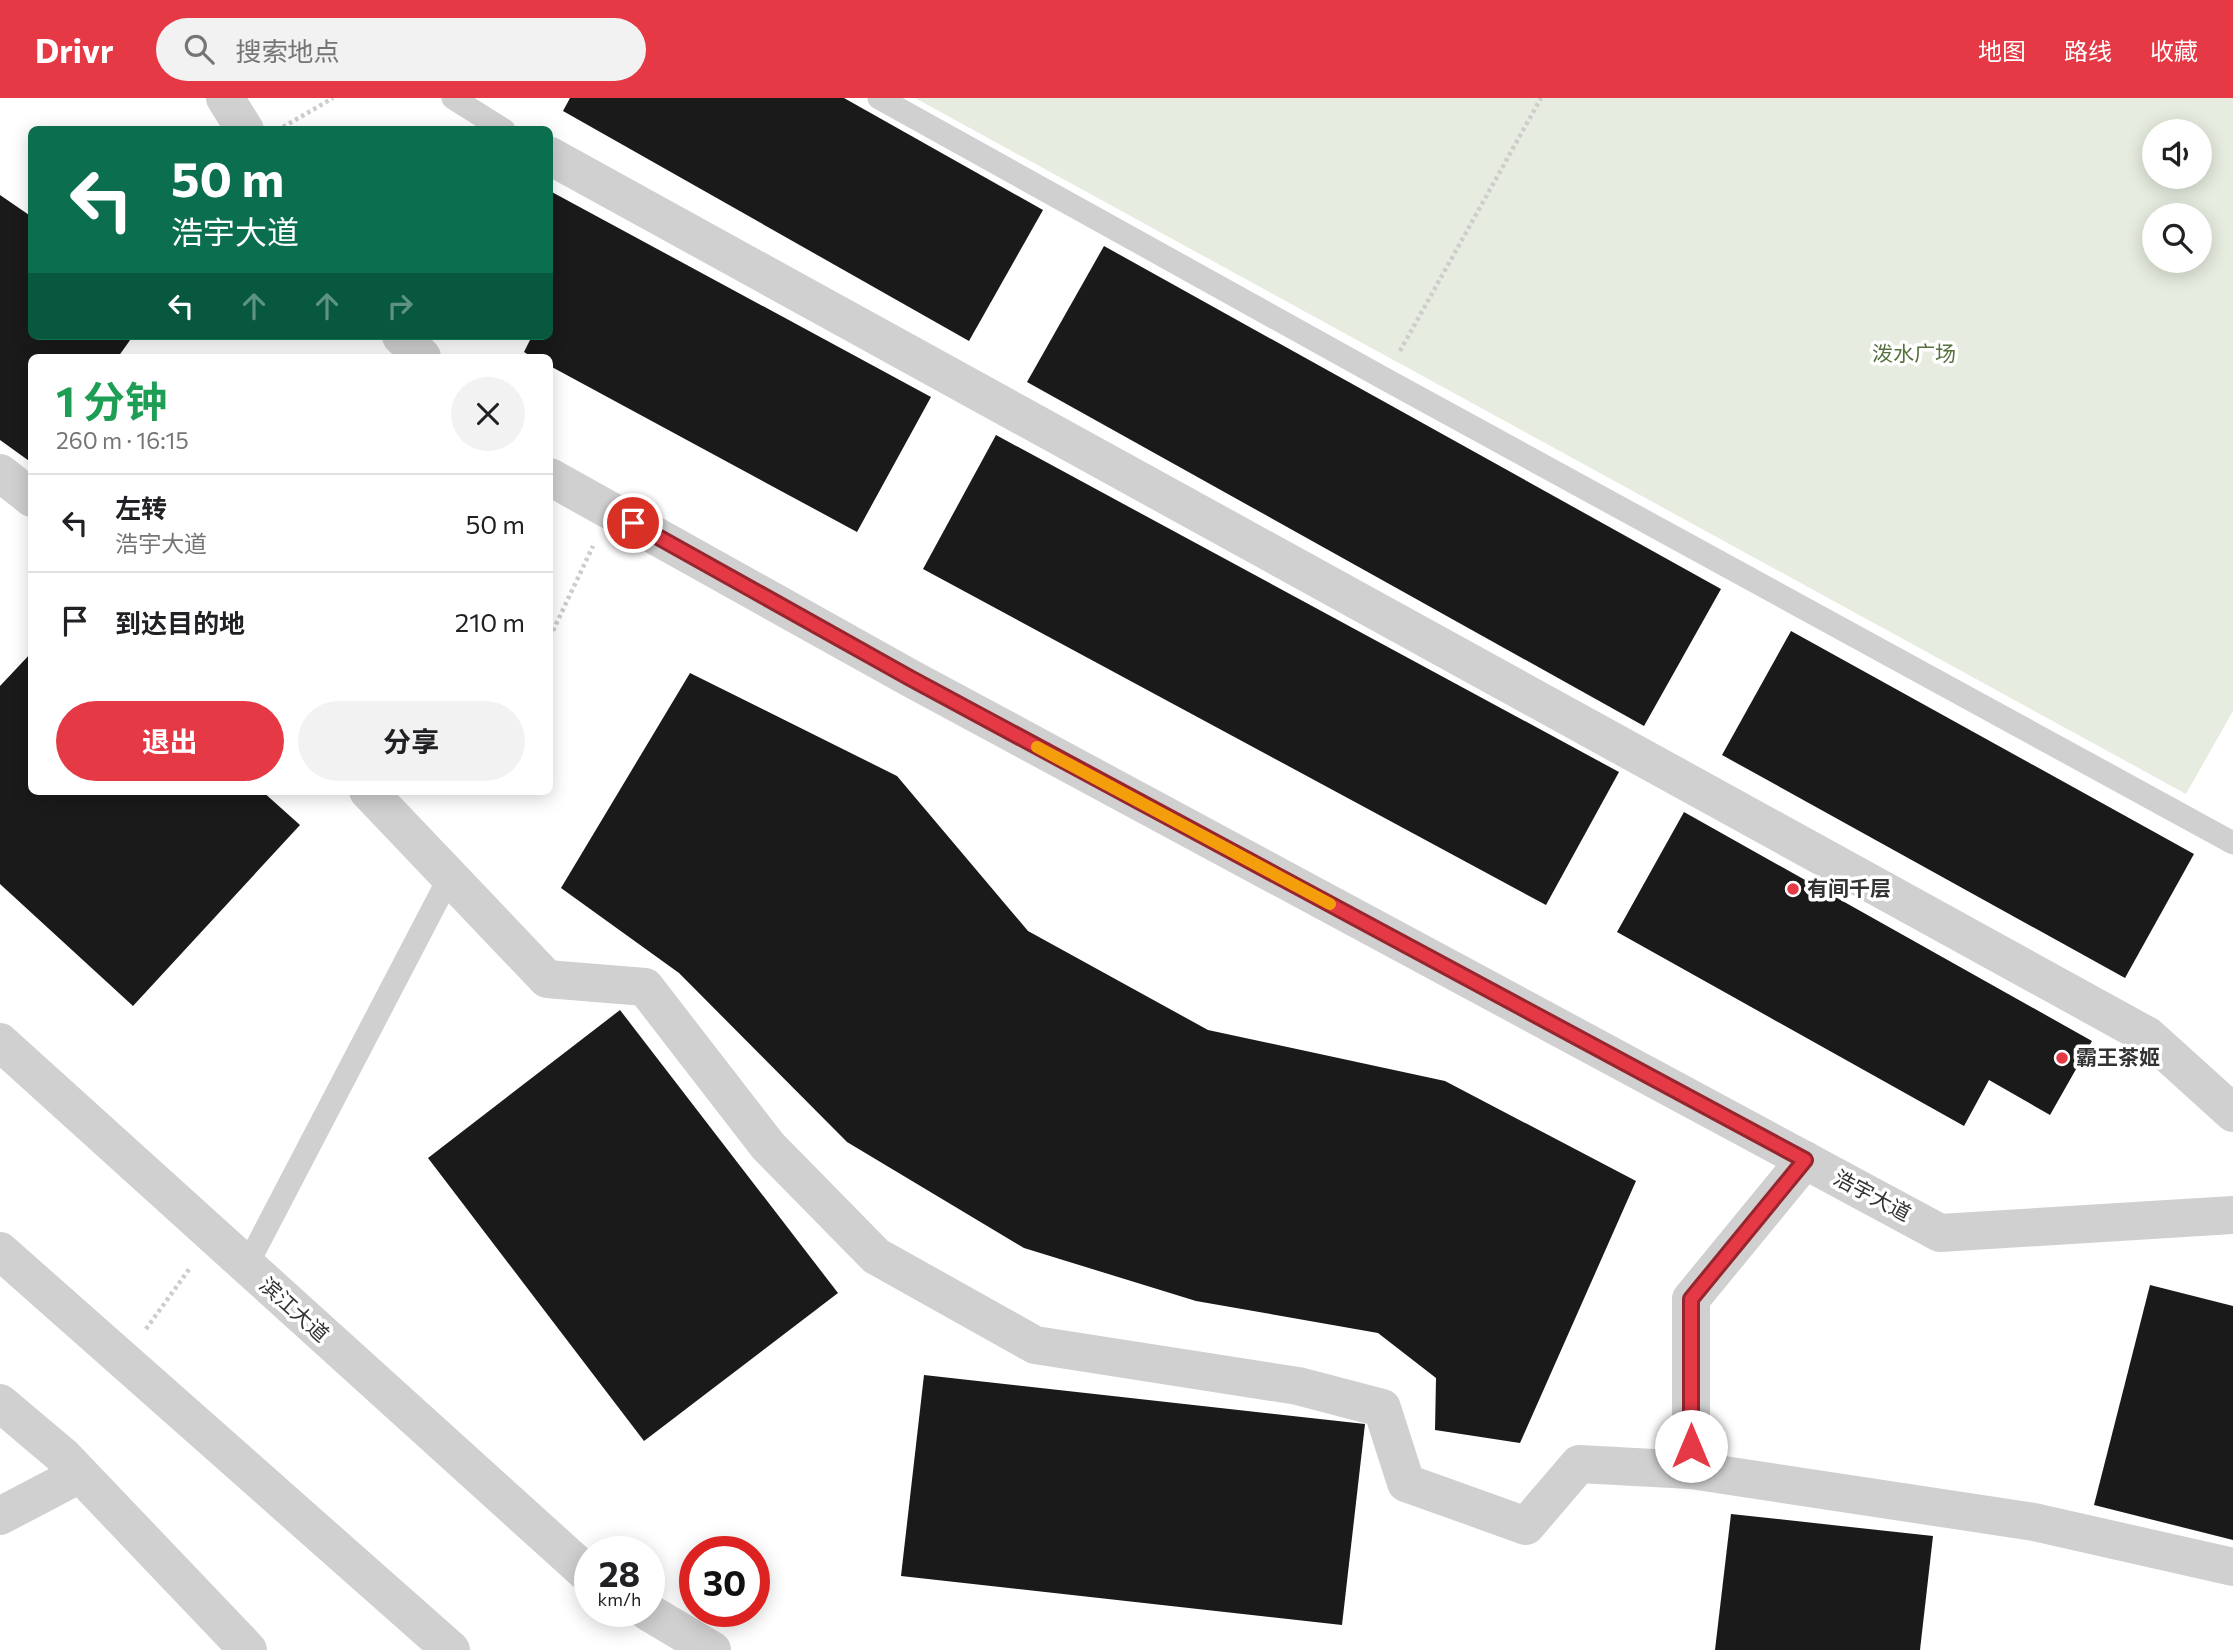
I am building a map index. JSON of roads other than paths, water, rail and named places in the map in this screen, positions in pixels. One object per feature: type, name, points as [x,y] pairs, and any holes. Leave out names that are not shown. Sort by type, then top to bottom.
[{"type":"street","points":[[225,98],[242,126]]},
{"type":"street","points":[[553,158],[2148,1035],[2233,1114]]},
{"type":"street","points":[[405,340],[419,354]]},
{"type":"street","points":[[0,473],[28,495]]},
{"type":"street","name":"浩宇大道","points":[[553,479],[910,678],[1940,1233],[2233,1215]]},
{"type":"street","points":[[372,795],[547,979],[645,987],[768,1146],[876,1256],[1035,1345],[1298,1386],[1382,1408],[1406,1483],[1526,1526],[1579,1464],[1691,1470],[2034,1522],[2233,1567]]},
{"type":"street","name":"滨江大道","points":[[0,1042],[574,1562]]},
{"type":"street","points":[[1691,1470],[1691,1299],[1805,1160]]},
{"type":"street","points":[[0,1251],[451,1650]]},
{"type":"street","points":[[0,1403],[64,1457],[248,1650]]},
{"type":"street","points":[[0,1516],[80,1474]]},
{"type":"street","points":[[665,1622],[712,1650]]},
{"type":"lane","points":[[453,98],[498,126]]},
{"type":"lane","points":[[879,98],[1385,379],[2233,843]]},
{"type":"lane","points":[[246,1266],[450,876]]},
{"type":"place","name":"有间千层","points":[[1793,889]]},
{"type":"place","name":"霸王茶姬","points":[[2062,1058]]},
{"type":"park label","name":"泼水广场","points":[[1914,354]]}]
